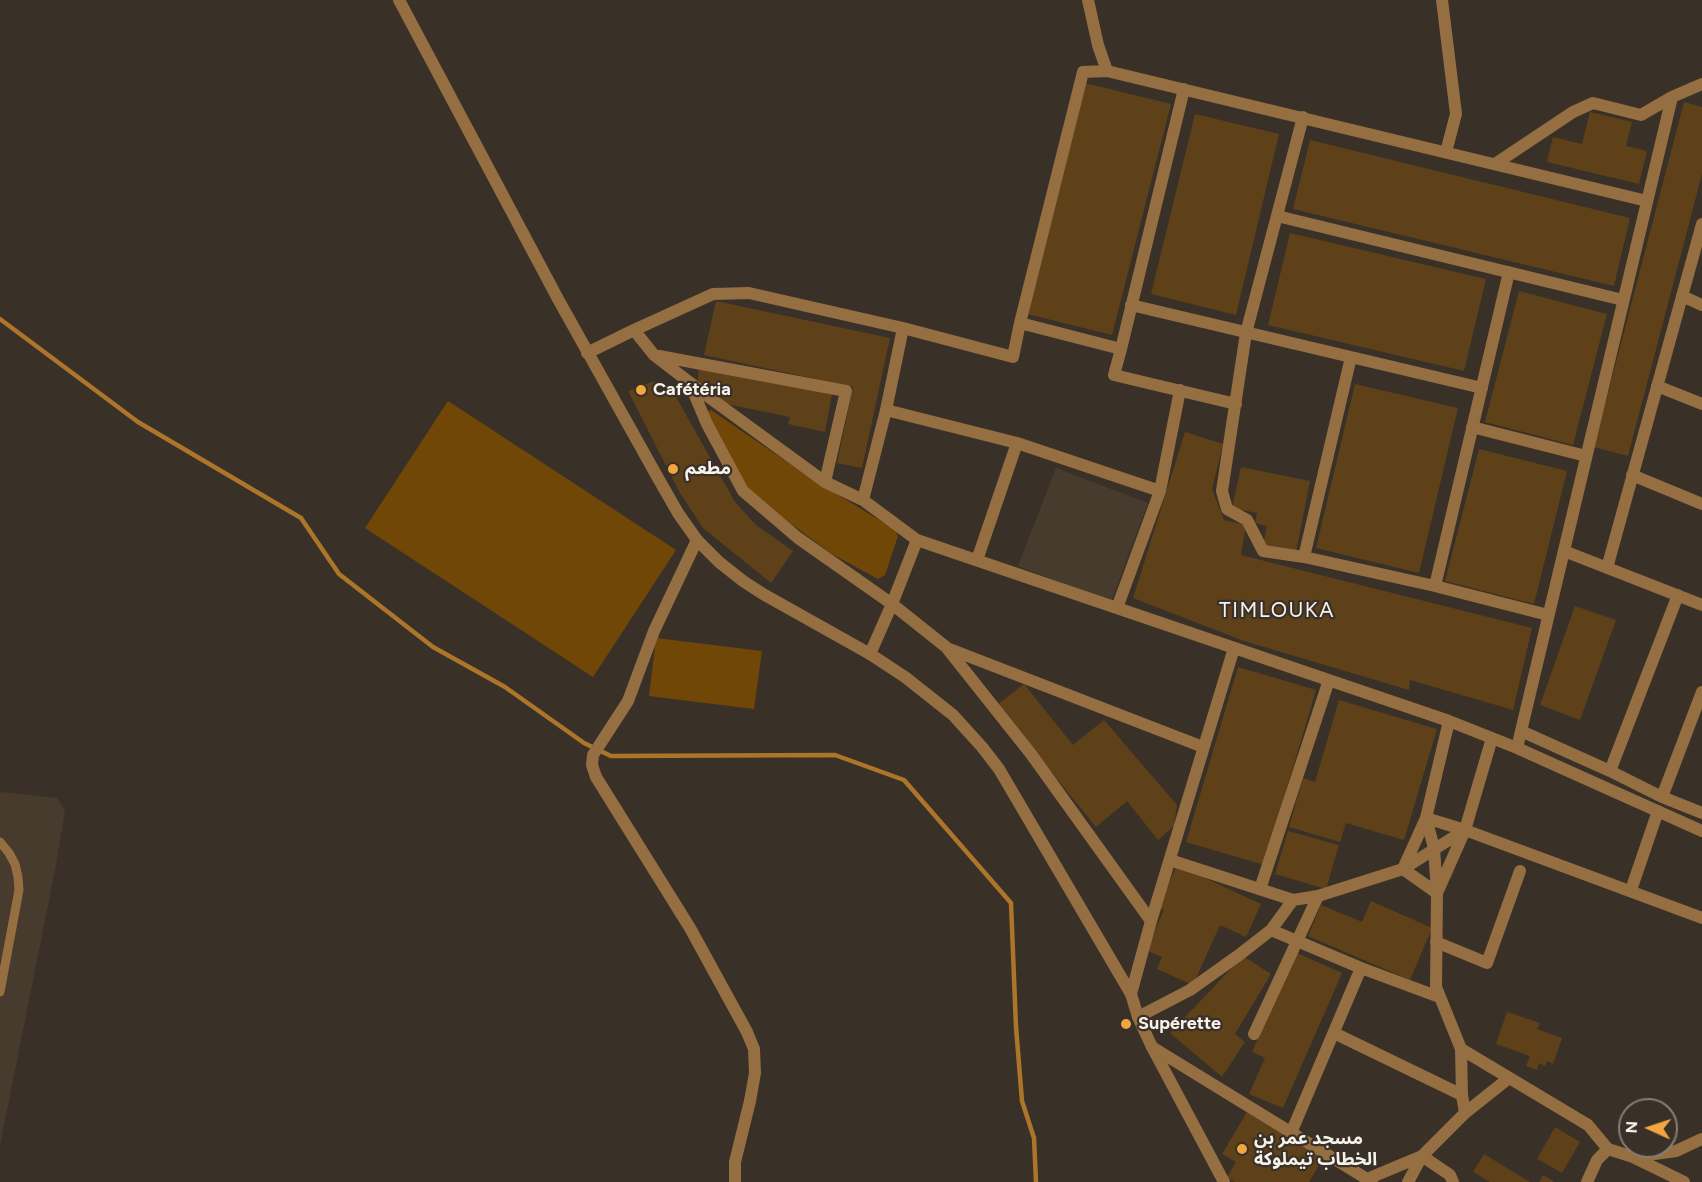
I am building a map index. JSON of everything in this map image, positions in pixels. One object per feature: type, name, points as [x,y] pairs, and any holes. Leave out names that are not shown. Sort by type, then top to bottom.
[{"type":"street","points":[[399,0],[587,353],[678,513],[697,540],[743,581],[762,594],[870,654],[905,677],[930,695],[966,728],[982,747],[999,769],[1131,994],[1138,1017],[1152,1047],[1224,1182]]},
{"type":"street","points":[[1088,0],[1098,45],[1107,70]]},
{"type":"street","points":[[1442,0],[1456,114],[1446,152]]},
{"type":"street","points":[[587,353],[713,294],[749,293],[903,328],[1013,357],[1083,72],[1107,70],[1647,201]]},
{"type":"street","points":[[1495,164],[1573,112],[1593,103],[1641,116],[1672,97],[1702,84]]},
{"type":"street","points":[[1184,89],[1114,375],[1236,404]]},
{"type":"street","points":[[1517,748],[1672,97]]},
{"type":"street","points":[[1303,117],[1246,333],[1222,491],[1227,509],[1247,520],[1263,551],[1304,557],[1435,586],[1548,615]]},
{"type":"street","points":[[1277,216],[1623,300]]},
{"type":"street","points":[[1607,568],[1702,224]]},
{"type":"street","points":[[1435,586],[1509,272]]},
{"type":"street","points":[[1682,296],[1702,304]]},
{"type":"street","points":[[1131,305],[1482,388]]},
{"type":"street","points":[[1020,323],[1121,349]]},
{"type":"street","points":[[863,500],[886,410],[903,328]]},
{"type":"street","points":[[634,330],[654,355],[825,482],[863,500],[917,540],[1449,721],[1517,748],[1702,831]]},
{"type":"street","points":[[654,355],[846,391],[825,482]]},
{"type":"street","points":[[1304,557],[1351,357]]},
{"type":"street","points":[[689,381],[706,424],[743,491],[798,538],[892,603],[946,647],[1031,754],[1151,921]]},
{"type":"street","points":[[1657,386],[1702,404]]},
{"type":"street","points":[[1117,608],[1160,491],[1180,390]]},
{"type":"street","points":[[886,410],[1017,443],[1160,491]]},
{"type":"street","points":[[1473,428],[1586,456]]},
{"type":"street","points":[[977,560],[1017,443]]},
{"type":"street","points":[[1632,475],[1702,504]]},
{"type":"street","points":[[697,540],[654,631],[628,701],[593,755],[592,765],[596,777],[690,928],[754,1049],[755,1073],[735,1162],[735,1182]]},
{"type":"street","points":[[870,654],[917,540]]},
{"type":"street","points":[[1564,551],[1702,605]]},
{"type":"street","points":[[1610,771],[1678,595]]},
{"type":"street","points":[[946,647],[1203,747]]},
{"type":"street","points":[[1131,994],[1234,648]]},
{"type":"street","points":[[1260,889],[1329,680]]},
{"type":"street","points":[[1662,797],[1702,692]]},
{"type":"street","points":[[1402,868],[1426,818],[1449,721]]},
{"type":"street","points":[[1521,731],[1662,797],[1702,813]]},
{"type":"street","points":[[1437,893],[1465,830],[1492,738]]},
{"type":"street","points":[[1631,890],[1658,810]]},
{"type":"street","points":[[1426,818],[1631,890],[1702,918]]},
{"type":"street","points":[[1426,818],[1434,848],[1437,893],[1436,987],[1461,1049],[1464,1113]]},
{"type":"street","points":[[1170,860],[1293,900],[1318,896],[1402,868],[1465,830]]},
{"type":"street","points":[[1402,868],[1437,893]]},
{"type":"street","points":[[1436,942],[1487,963],[1520,871]]},
{"type":"street","points":[[1254,1034],[1318,896]]},
{"type":"street","points":[[1138,1017],[1190,990],[1272,930],[1293,900]]},
{"type":"street","points":[[1272,930],[1361,968],[1439,997]]},
{"type":"street","points":[[1292,1133],[1361,968]]},
{"type":"street","points":[[1334,1033],[1462,1095]]},
{"type":"street","points":[[1152,1047],[1368,1181],[1422,1156]]},
{"type":"street","points":[[1461,1049],[1588,1125],[1608,1149],[1618,1152]]},
{"type":"street","points":[[1408,1182],[1422,1156],[1464,1113],[1509,1078]]},
{"type":"street","points":[[1678,1150],[1702,1139]]},
{"type":"street","points":[[1587,1182],[1597,1160],[1608,1149]]},
{"type":"street","points":[[1422,1156],[1450,1175],[1453,1182]]},
{"type":"street","points":[[1635,1158],[1684,1182]]},
{"type":"lane","points":[[0,842],[15,864],[19,890],[0,992]]},
{"type":"shaded area","points":[[448,401],[676,550],[593,677],[365,528]]},
{"type":"shaded area","points":[[711,410],[812,479],[894,529],[898,536],[885,575],[878,579],[832,554],[748,492],[707,415]]},
{"type":"shaded area","points":[[1056,468],[1148,503],[1111,602],[1018,566]]},
{"type":"shaded area","points":[[656,638],[762,651],[754,709],[649,696]]},
{"type":"shaded area","points":[[0,792],[57,798],[65,811],[0,1145]]},
{"type":"building","points":[[1085,83],[1171,104],[1112,335],[1027,314]]},
{"type":"building","points":[[1684,102],[1702,107],[1702,174],[1628,456],[1594,447]]},
{"type":"building","points":[[1590,112],[1632,122],[1626,146],[1647,151],[1639,184],[1547,162],[1553,137],[1582,144]]},
{"type":"building","points":[[1195,114],[1279,134],[1236,315],[1151,294]]},
{"type":"building","points":[[1310,140],[1630,218],[1614,286],[1293,209]]},
{"type":"building","points":[[1290,233],[1486,279],[1464,371],[1268,325]]},
{"type":"building","points":[[1519,291],[1607,314],[1573,445],[1485,422]]},
{"type":"building","points":[[716,301],[890,338],[862,468],[837,463],[853,387],[704,355]]},
{"type":"building","points":[[699,367],[832,394],[825,432],[788,424],[790,417],[717,402],[697,385]]},
{"type":"building","points":[[654,381],[661,397],[671,388],[735,502],[756,525],[793,551],[771,583],[703,528],[680,493],[628,391]]},
{"type":"building","points":[[1355,384],[1458,408],[1419,573],[1316,548]]},
{"type":"building","points":[[1185,432],[1223,444],[1212,489],[1224,520],[1246,525],[1241,555],[1532,628],[1513,710],[1410,680],[1409,690],[1244,641],[1133,598]]},
{"type":"building","points":[[1479,449],[1567,471],[1534,604],[1445,581]]},
{"type":"building","points":[[1241,467],[1310,481],[1296,552],[1263,545],[1267,526],[1255,523],[1257,513],[1232,508]]},
{"type":"building","points":[[1575,606],[1616,620],[1580,720],[1540,705]]},
{"type":"building","points":[[1238,667],[1316,690],[1264,865],[1186,842]]},
{"type":"building","points":[[1024,684],[1073,745],[1104,720],[1177,805],[1174,826],[1158,840],[1127,801],[1096,827],[997,705]]},
{"type":"building","points":[[1339,700],[1437,729],[1404,840],[1346,823],[1340,842],[1289,827],[1303,778],[1315,782]]},
{"type":"building","points":[[1288,831],[1339,845],[1326,889],[1275,874]]},
{"type":"building","points":[[1177,865],[1261,904],[1246,937],[1220,925],[1193,985],[1157,969],[1162,957],[1146,950],[1164,910],[1158,907]]},
{"type":"building","points":[[1371,901],[1432,928],[1410,980],[1308,936],[1321,905],[1362,922]]},
{"type":"building","points":[[1295,952],[1342,973],[1283,1108],[1249,1094],[1265,1058],[1252,1052]]},
{"type":"building","points":[[1243,956],[1271,974],[1235,1034],[1245,1042],[1222,1077],[1170,1033]]},
{"type":"building","points":[[1507,1012],[1540,1023],[1537,1029],[1562,1038],[1553,1064],[1547,1061],[1545,1066],[1539,1063],[1537,1070],[1526,1066],[1530,1056],[1496,1044]]},
{"type":"building","points":[[1247,1112],[1324,1157],[1309,1182],[1235,1182],[1227,1177],[1236,1162],[1222,1154]]},
{"type":"building","points":[[1555,1127],[1580,1142],[1562,1173],[1537,1159]]},
{"type":"building","points":[[1484,1154],[1530,1182],[1490,1182],[1473,1172]]},
{"type":"building","points":[[1543,1175],[1555,1182],[1539,1182]]},
{"type":"waterway","points":[[0,319],[138,422],[301,518],[339,574],[433,647],[505,687],[584,743],[611,756],[835,755],[904,780],[1011,903],[1016,1027],[1022,1101],[1034,1138],[1036,1182]]},
{"type":"place","name":"Cafétéria","points":[[641,390]]},
{"type":"place","name":"مطعم","points":[[673,469]]},
{"type":"place","name":"Supérette","points":[[1126,1024]]},
{"type":"place","name":"مسجد عمر بن الخطاب تيملوكة","points":[[1242,1149]]},
{"type":"district","name":"TIMLOUKA","points":[[1277,611]]}]
